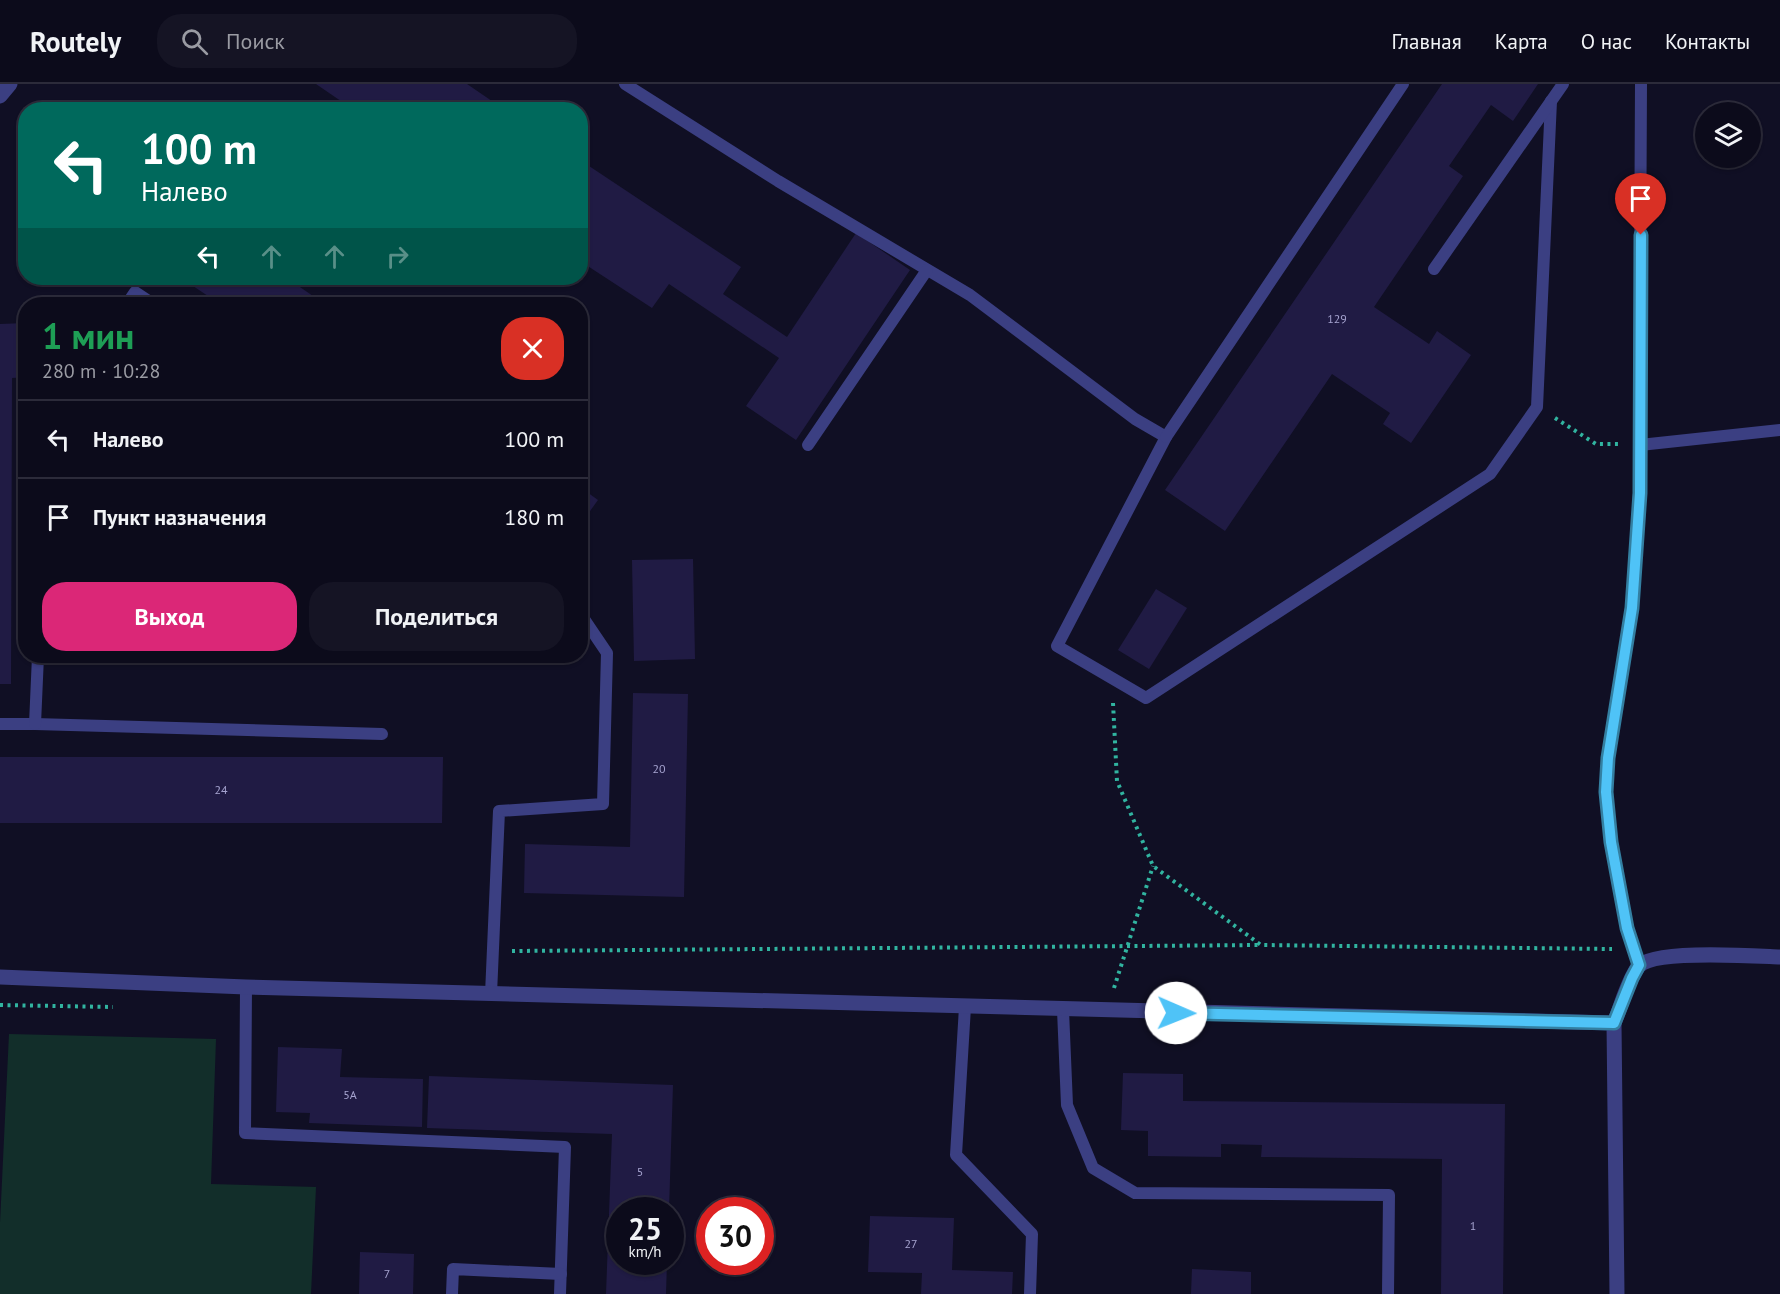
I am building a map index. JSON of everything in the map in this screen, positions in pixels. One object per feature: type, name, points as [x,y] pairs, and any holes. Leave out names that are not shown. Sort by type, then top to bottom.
[{"type":"street","points":[[0,96],[10,84]]},
{"type":"street","points":[[1617,1294],[1614,1023],[1632,978],[1639,965],[1649,960],[1671,956],[1780,957]]},
{"type":"street","points":[[0,977],[246,987],[1614,1023]]},
{"type":"lane","points":[[625,84],[778,181],[970,295],[1135,419],[1166,437]]},
{"type":"lane","points":[[645,96],[652,84]]},
{"type":"lane","points":[[1403,84],[1166,437],[1057,646],[1146,698],[1490,474],[1537,407],[1551,101]]},
{"type":"lane","points":[[1434,269],[1563,84]]},
{"type":"lane","points":[[1639,965],[1627,928],[1611,842],[1606,792],[1608,758],[1632,608],[1640,493],[1641,84]]},
{"type":"lane","points":[[808,445],[927,270]]},
{"type":"lane","points":[[132,297],[135,292],[142,297]]},
{"type":"lane","points":[[1640,445],[1780,430]]},
{"type":"lane","points":[[492,994],[499,811],[603,804],[607,653],[588,625]]},
{"type":"lane","points":[[35,724],[38,663]]},
{"type":"lane","points":[[0,724],[382,735]]},
{"type":"lane","points":[[246,987],[245,1133],[565,1147],[560,1294]]},
{"type":"lane","points":[[965,1007],[956,1155],[1032,1234],[1030,1294]]},
{"type":"lane","points":[[1063,1010],[1067,1105],[1093,1168],[1135,1193],[1389,1195],[1388,1294]]},
{"type":"lane","points":[[452,1294],[453,1269],[561,1274]]},
{"type":"path","points":[[1537,407],[1596,444],[1640,445]]},
{"type":"path","points":[[1112,678],[1117,781],[1153,866],[1262,945]]},
{"type":"path","points":[[1107,1011],[1153,866]]},
{"type":"path","points":[[493,951],[1262,945],[1634,949]]},
{"type":"green space","points":[[9,1034],[216,1039],[211,1184],[316,1187],[311,1294],[0,1294],[0,1223]]},
{"type":"building","points":[[316,84],[467,84],[493,102],[342,102]]},
{"type":"building","points":[[1442,84],[1538,84],[1513,121],[1491,105],[1449,166],[1463,176],[1374,307],[1429,344],[1437,331],[1471,355],[1411,443],[1383,424],[1390,413],[1332,374],[1225,531],[1165,490]]},
{"type":"building","points":[[588,165],[741,267],[723,294],[787,337],[856,233],[910,270],[796,440],[746,406],[779,358],[669,284],[652,308],[588,266]]},
{"type":"building","points":[[192,285],[297,285],[314,297],[210,297]]},
{"type":"building","points":[[18,323],[18,378],[12,378],[11,684],[0,684],[0,324]]},
{"type":"building","points":[[588,493],[598,500],[588,514]]},
{"type":"building","points":[[693,559],[695,659],[634,661],[632,560]]},
{"type":"building","points":[[1156,589],[1187,608],[1149,669],[1118,650]]},
{"type":"building","points":[[633,693],[688,694],[684,897],[524,893],[525,844],[630,847]]},
{"type":"building","points":[[0,757],[443,757],[442,823],[0,823]]},
{"type":"building","points":[[278,1047],[342,1049],[340,1077],[423,1079],[422,1127],[309,1123],[310,1113],[276,1112]]},
{"type":"building","points":[[1123,1073],[1183,1074],[1183,1101],[1505,1104],[1503,1294],[1441,1294],[1442,1159],[1261,1157],[1262,1145],[1221,1144],[1221,1157],[1148,1156],[1148,1131],[1121,1130]]},
{"type":"building","points":[[429,1076],[673,1085],[669,1197],[610,1197],[612,1134],[427,1128]]},
{"type":"building","points":[[870,1216],[954,1218],[952,1270],[1013,1272],[1012,1294],[921,1294],[922,1273],[868,1272]]},
{"type":"building","points":[[360,1252],[414,1254],[413,1294],[359,1294]]},
{"type":"building","points":[[1192,1269],[1251,1272],[1251,1294],[1191,1294]]},
{"type":"building","points":[[607,1275],[667,1275],[666,1294],[606,1294]]},
{"type":"route","points":[[1176,1013],[1614,1023],[1639,965],[1627,928],[1611,842],[1606,792],[1608,758],[1632,608],[1640,493],[1641,235]]}]
